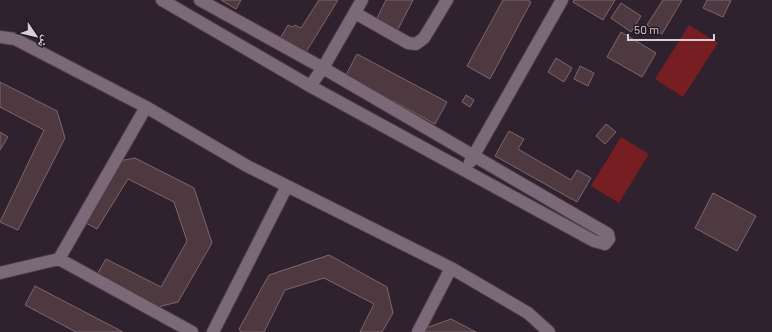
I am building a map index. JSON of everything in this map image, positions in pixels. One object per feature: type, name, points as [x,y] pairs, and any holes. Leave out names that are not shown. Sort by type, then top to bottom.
[{"type":"street","points":[[162,0],[310,86],[594,241],[605,244],[609,239],[608,234],[323,68],[200,0]]},
{"type":"street","points":[[310,86],[323,68],[362,0]]},
{"type":"street","points":[[355,13],[408,43],[416,44],[424,38],[447,0]]},
{"type":"street","points":[[465,171],[562,0]]},
{"type":"street","points":[[240,45],[249,28]]},
{"type":"street","points":[[0,37],[15,40],[146,107],[247,166],[451,268],[528,313],[550,332]]},
{"type":"street","points":[[58,259],[146,107]]},
{"type":"street","points":[[213,332],[287,186]]},
{"type":"street","points":[[0,273],[58,259],[192,332]]},
{"type":"street","points":[[418,332],[451,268]]},
{"type":"shaded area","points":[[689,25],[718,43],[683,97],[655,79]]},
{"type":"shaded area","points":[[621,137],[649,154],[619,203],[591,186]]},
{"type":"building","points":[[221,0],[241,0],[236,9]]},
{"type":"building","points":[[319,0],[338,0],[306,52],[281,37],[288,25],[293,27],[295,25],[301,28]]},
{"type":"building","points":[[386,0],[413,0],[397,31],[376,20]]},
{"type":"building","points":[[503,0],[528,0],[531,2],[490,79],[467,66]]},
{"type":"building","points":[[574,0],[615,0],[603,20],[573,2]]},
{"type":"building","points":[[663,0],[682,0],[662,34],[647,25]]},
{"type":"building","points":[[707,0],[731,0],[723,17],[703,8]]},
{"type":"building","points":[[621,3],[641,16],[631,32],[611,18]]},
{"type":"building","points":[[621,32],[656,53],[642,77],[607,57]]},
{"type":"building","points":[[357,54],[447,102],[435,124],[346,75]]},
{"type":"building","points":[[556,58],[572,68],[564,82],[548,72]]},
{"type":"building","points":[[580,66],[594,73],[588,86],[574,79]]},
{"type":"building","points":[[0,82],[57,111],[65,138],[18,230],[0,222],[44,130],[0,107]]},
{"type":"building","points":[[466,95],[474,100],[470,107],[462,102]]},
{"type":"building","points":[[606,124],[616,132],[605,144],[596,136]]},
{"type":"building","points":[[509,131],[524,139],[518,149],[571,180],[577,170],[591,178],[577,202],[495,156]]},
{"type":"building","points":[[0,132],[8,137],[0,150]]},
{"type":"building","points":[[135,158],[194,188],[212,243],[178,302],[154,308],[96,276],[106,259],[161,287],[187,241],[174,202],[128,179],[97,229],[84,222],[119,161]]},
{"type":"building","points":[[713,193],[756,216],[737,251],[695,228]]},
{"type":"building","points":[[329,255],[387,287],[393,313],[382,332],[360,332],[374,304],[324,278],[285,290],[264,332],[241,332],[239,329],[269,275]]},
{"type":"building","points":[[35,286],[123,332],[76,332],[25,305]]},
{"type":"building","points":[[451,319],[476,332],[424,332],[426,328]]}]
